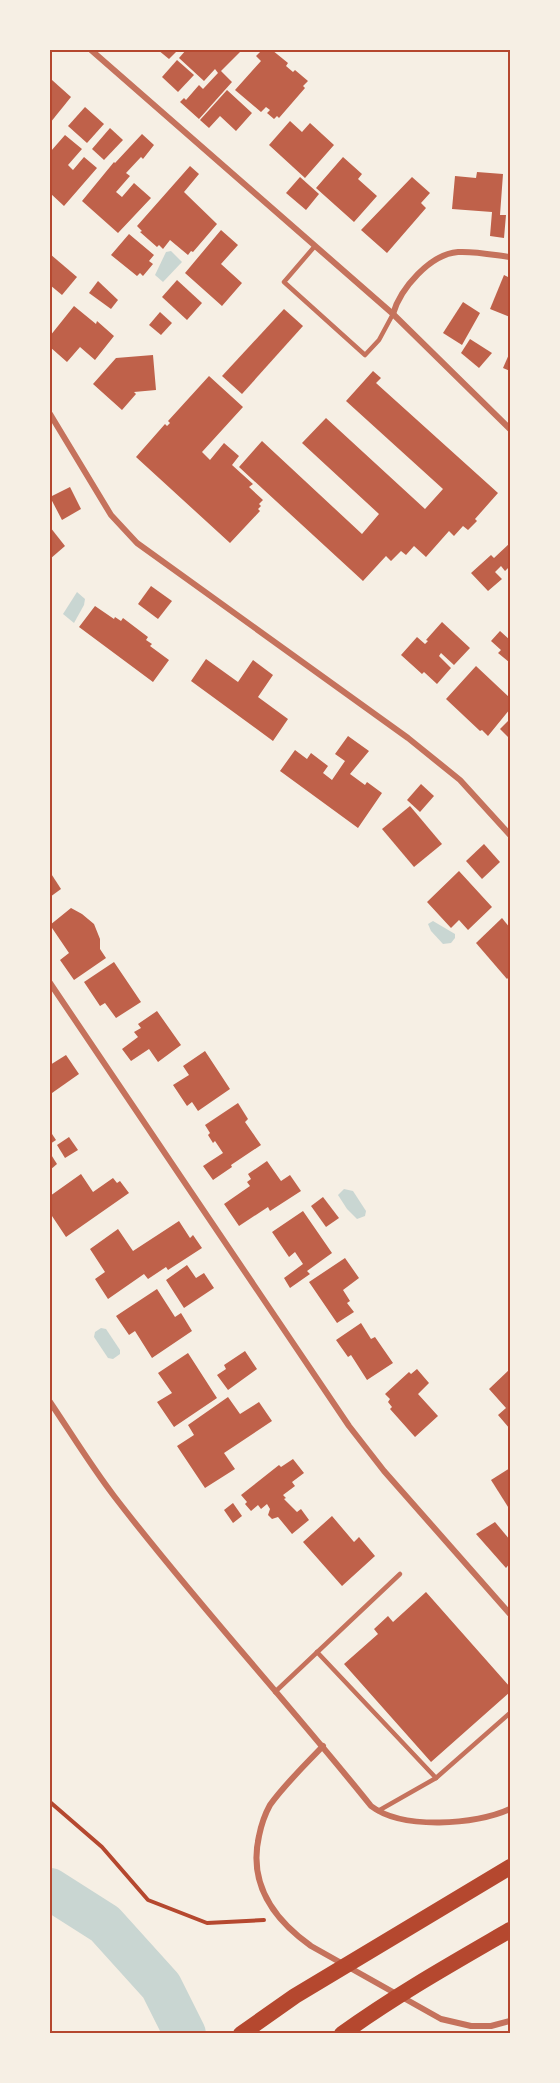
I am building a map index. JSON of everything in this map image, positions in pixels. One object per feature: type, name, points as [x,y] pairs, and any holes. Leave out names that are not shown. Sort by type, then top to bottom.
[{"type":"highway","points":[[241,2034],[295,1996],[510,1867]]},
{"type":"highway","points":[[342,2034],[366,2016],[510,1930]]},
{"type":"street","points":[[91,50],[393,314],[510,429]]},
{"type":"street","points":[[393,314],[397,302],[420,271],[445,255],[459,252],[510,257]]},
{"type":"street","points":[[50,414],[111,515],[136,543],[408,738],[460,780],[510,835]]},
{"type":"street","points":[[50,983],[349,1426],[384,1471],[510,1614]]},
{"type":"street","points":[[50,1402],[112,1494],[201,1605],[323,1746],[371,1806],[403,1820],[435,1822],[470,1820],[510,1809]]},
{"type":"street","points":[[323,1746],[269,1807],[260,1831],[255,1852],[257,1873],[264,1894],[279,1918],[293,1933],[311,1946],[441,2019],[471,2026],[491,2026],[510,2021]]},
{"type":"lane","points":[[315,246],[284,282],[365,355],[379,340],[393,314]]},
{"type":"lane","points":[[275,1692],[400,1575]]},
{"type":"lane","points":[[317,1652],[436,1778]]},
{"type":"lane","points":[[378,1811],[436,1778],[510,1713]]},
{"type":"path","points":[[50,1802],[102,1847],[148,1900],[207,1923],[279,1918]]},
{"type":"shaded area","points":[[171,251],[182,262],[163,282],[155,275],[166,252]]},
{"type":"shaded area","points":[[77,592],[85,599],[74,623],[63,614]]},
{"type":"shaded area","points":[[433,921],[455,934],[451,943],[443,944],[431,931],[428,924]]},
{"type":"shaded area","points":[[344,1189],[353,1191],[366,1211],[365,1216],[357,1219],[347,1209],[338,1195]]},
{"type":"shaded area","points":[[101,1328],[106,1329],[120,1350],[120,1354],[113,1359],[108,1358],[94,1337],[95,1332]]},
{"type":"building","points":[[158,50],[178,50],[169,59]]},
{"type":"building","points":[[186,50],[242,50],[221,71],[232,82],[199,119],[180,102],[184,98],[186,100],[199,85],[203,89],[218,73],[215,69],[204,81],[179,58]]},
{"type":"building","points":[[262,50],[268,52],[272,50],[288,63],[286,66],[308,81],[303,86],[305,88],[279,118],[277,116],[274,119],[267,113],[270,110],[266,107],[261,112],[235,90],[261,61],[256,56]]},
{"type":"building","points":[[177,60],[194,75],[178,92],[162,77]]},
{"type":"building","points":[[52,80],[71,97],[50,123],[50,83]]},
{"type":"building","points":[[227,90],[252,113],[236,131],[220,116],[209,128],[200,120]]},
{"type":"building","points":[[85,107],[104,124],[87,143],[68,126]]},
{"type":"building","points":[[290,121],[302,132],[310,123],[334,145],[305,178],[269,145]]},
{"type":"building","points":[[110,128],[123,140],[104,160],[92,149]]},
{"type":"building","points":[[142,134],[154,145],[143,159],[141,157],[126,173],[130,176],[116,192],[122,197],[134,183],[151,198],[118,233],[82,201],[114,162]]},
{"type":"building","points":[[65,135],[82,149],[68,165],[73,170],[84,157],[97,168],[64,206],[50,193],[50,149],[51,151]]},
{"type":"building","points":[[343,157],[362,174],[358,179],[377,196],[354,222],[316,188]]},
{"type":"building","points":[[190,166],[199,174],[184,192],[217,224],[188,255],[170,240],[163,249],[159,245],[157,247],[140,232],[142,231],[137,226]]},
{"type":"building","points":[[477,172],[503,174],[500,215],[506,215],[504,238],[490,236],[492,212],[452,209],[455,176],[476,178]]},
{"type":"building","points":[[300,177],[319,194],[306,210],[286,193]]},
{"type":"building","points":[[412,177],[430,193],[421,203],[426,208],[387,253],[361,230]]},
{"type":"building","points":[[221,230],[238,245],[221,264],[242,283],[222,306],[185,273]]},
{"type":"building","points":[[129,234],[154,255],[149,261],[153,264],[143,276],[140,273],[137,276],[111,255]]},
{"type":"building","points":[[50,254],[77,277],[62,295],[50,285]]},
{"type":"building","points":[[504,275],[510,278],[510,317],[490,309]]},
{"type":"building","points":[[177,280],[202,303],[187,320],[162,297]]},
{"type":"building","points":[[98,281],[118,300],[111,309],[89,293]]},
{"type":"building","points":[[463,302],[480,313],[462,345],[443,333]]},
{"type":"building","points":[[74,306],[114,336],[95,360],[80,347],[67,362],[50,347],[50,336]]},
{"type":"building","points":[[284,309],[303,326],[242,394],[222,376]]},
{"type":"building","points":[[160,312],[172,323],[161,335],[149,325]]},
{"type":"building","points":[[470,339],[492,353],[479,368],[461,353]]},
{"type":"building","points":[[510,352],[510,371],[503,368]]},
{"type":"building","points":[[153,355],[156,390],[134,392],[136,394],[122,410],[93,384],[116,358]]},
{"type":"building","points":[[373,371],[381,378],[376,383],[498,493],[468,530],[463,526],[454,536],[449,531],[426,557],[414,546],[406,555],[401,551],[391,561],[386,556],[363,581],[239,467],[262,441],[362,534],[379,514],[302,443],[326,418],[425,509],[443,489],[346,401]]},
{"type":"building","points":[[209,376],[243,407],[202,452],[210,460],[224,443],[239,456],[232,465],[253,484],[249,487],[263,500],[259,504],[260,511],[230,543],[136,457],[165,424],[167,426],[170,423],[168,421]]},
{"type":"building","points":[[70,487],[81,509],[62,520],[50,497]]},
{"type":"building","points":[[50,527],[65,546],[50,559]]},
{"type":"building","points":[[510,543],[510,566],[505,571],[501,566],[495,572],[502,579],[488,591],[471,573],[491,555],[494,558]]},
{"type":"building","points":[[151,586],[172,601],[158,619],[138,604]]},
{"type":"building","points":[[95,606],[114,619],[115,617],[121,621],[123,618],[148,637],[146,640],[152,644],[150,646],[169,660],[153,682],[79,627]]},
{"type":"building","points":[[442,622],[470,648],[454,665],[441,653],[439,656],[451,668],[437,684],[401,655],[417,637],[425,644]]},
{"type":"building","points":[[500,631],[510,640],[509,662],[498,653],[501,650],[491,641]]},
{"type":"building","points":[[206,659],[238,682],[253,660],[273,675],[258,697],[288,719],[273,741],[191,681]]},
{"type":"building","points":[[476,666],[510,698],[510,709],[488,736],[446,699]]},
{"type":"building","points":[[510,719],[510,739],[500,729]]},
{"type":"building","points":[[348,736],[369,751],[350,774],[365,785],[367,782],[382,793],[358,828],[280,771],[295,750],[307,759],[311,753],[328,766],[323,773],[332,780],[345,761],[335,754]]},
{"type":"building","points":[[421,784],[434,796],[420,812],[407,800]]},
{"type":"building","points":[[410,806],[442,844],[414,867],[382,829]]},
{"type":"building","points":[[484,844],[500,862],[482,879],[466,861]]},
{"type":"building","points":[[459,871],[492,907],[468,930],[459,920],[451,928],[427,902]]},
{"type":"building","points":[[50,872],[61,889],[50,897]]},
{"type":"building","points":[[71,908],[94,924],[100,939],[100,949],[106,958],[74,980],[60,960],[69,953],[50,925]]},
{"type":"building","points":[[502,918],[510,928],[510,976],[507,979],[476,943]]},
{"type":"building","points":[[114,962],[141,1002],[116,1018],[105,1003],[100,1006],[84,982]]},
{"type":"building","points":[[157,1011],[181,1045],[158,1062],[149,1049],[131,1061],[122,1049],[138,1037],[134,1032],[141,1028],[138,1024]]},
{"type":"building","points":[[205,1051],[230,1089],[198,1111],[192,1102],[187,1106],[173,1085],[189,1075],[183,1066]]},
{"type":"building","points":[[66,1055],[79,1074],[52,1093],[50,1065]]},
{"type":"building","points":[[238,1103],[248,1119],[245,1122],[261,1145],[213,1180],[203,1166],[223,1153],[215,1141],[213,1143],[205,1125]]},
{"type":"building","points":[[50,1131],[56,1140],[50,1144]]},
{"type":"building","points":[[69,1137],[78,1150],[65,1158],[57,1145]]},
{"type":"building","points":[[50,1153],[57,1164],[50,1170]]},
{"type":"building","points":[[267,1161],[281,1181],[290,1175],[301,1191],[270,1211],[268,1207],[239,1226],[224,1204],[250,1186],[247,1182],[251,1179],[248,1174]]},
{"type":"building","points":[[81,1174],[93,1192],[113,1178],[117,1183],[120,1181],[129,1193],[66,1237],[50,1213],[50,1196]]},
{"type":"building","points":[[323,1197],[339,1218],[326,1227],[311,1206]]},
{"type":"building","points":[[303,1211],[332,1253],[307,1271],[310,1274],[290,1288],[284,1278],[303,1264],[295,1252],[289,1257],[272,1232]]},
{"type":"building","points":[[179,1221],[190,1238],[193,1235],[202,1248],[168,1270],[166,1267],[148,1279],[144,1274],[108,1299],[95,1279],[105,1272],[90,1249],[118,1229],[133,1251]]},
{"type":"building","points":[[345,1258],[359,1278],[343,1290],[350,1301],[347,1303],[354,1312],[337,1323],[309,1282]]},
{"type":"building","points":[[187,1265],[196,1278],[204,1273],[214,1288],[184,1308],[166,1280]]},
{"type":"building","points":[[157,1289],[175,1317],[181,1313],[192,1331],[152,1358],[135,1331],[129,1335],[116,1316]]},
{"type":"building","points":[[361,1323],[371,1339],[375,1337],[393,1363],[367,1380],[351,1355],[348,1357],[336,1340]]},
{"type":"building","points":[[245,1351],[257,1369],[228,1390],[217,1375],[226,1369],[224,1365]]},
{"type":"building","points":[[188,1353],[217,1398],[174,1427],[157,1402],[172,1393],[158,1373]]},
{"type":"building","points":[[417,1369],[429,1383],[418,1394],[438,1416],[415,1437],[390,1409],[392,1407],[388,1402],[390,1399],[385,1394],[409,1372],[411,1374]]},
{"type":"building","points":[[510,1369],[510,1429],[498,1415],[506,1408],[489,1389]]},
{"type":"building","points":[[228,1397],[240,1414],[259,1402],[272,1421],[224,1453],[235,1469],[205,1488],[177,1446],[194,1435],[188,1425]]},
{"type":"building","points":[[293,1459],[304,1473],[292,1482],[295,1486],[283,1495],[286,1498],[284,1499],[297,1512],[301,1509],[309,1520],[292,1534],[278,1517],[272,1519],[268,1515],[270,1509],[267,1504],[261,1509],[258,1505],[251,1511],[241,1495],[279,1465],[281,1467]]},
{"type":"building","points":[[510,1468],[510,1510],[491,1480]]},
{"type":"building","points":[[233,1503],[242,1516],[233,1523],[224,1510]]},
{"type":"building","points":[[332,1516],[354,1542],[359,1537],[375,1556],[342,1586],[303,1542]]},
{"type":"building","points":[[495,1522],[510,1540],[510,1563],[506,1568],[476,1534]]},
{"type":"building","points":[[426,1592],[510,1687],[510,1692],[431,1762],[344,1664],[378,1634],[374,1629],[388,1616],[393,1622]]},
{"type":"waterway","points":[[50,1889],[105,1924],[161,1986],[185,2034]]}]
